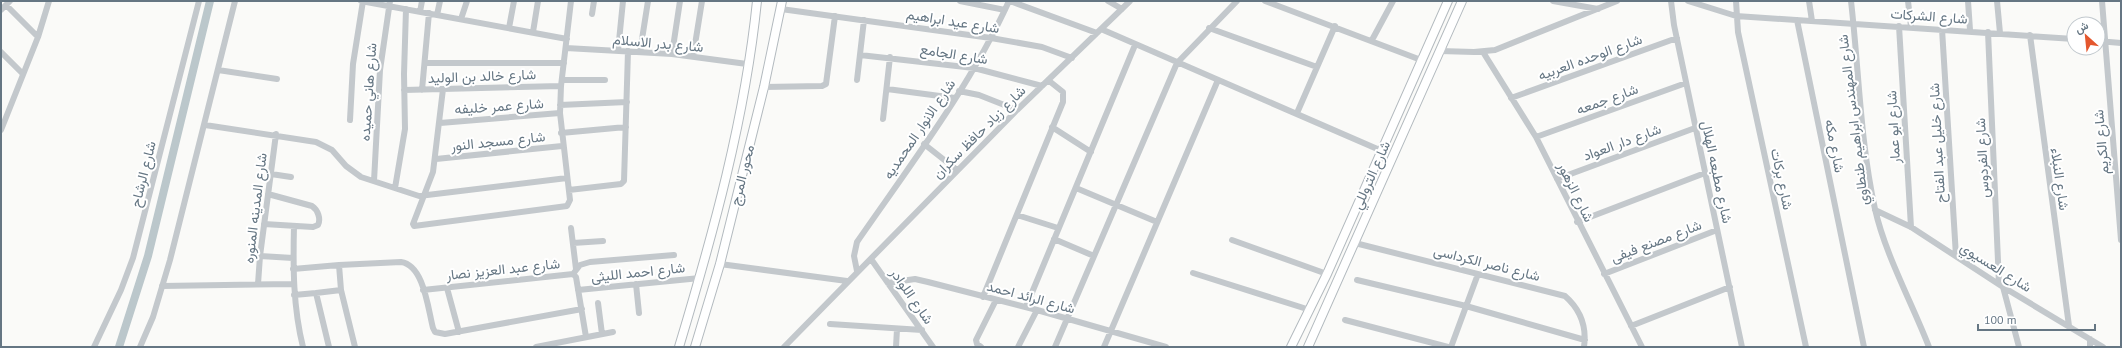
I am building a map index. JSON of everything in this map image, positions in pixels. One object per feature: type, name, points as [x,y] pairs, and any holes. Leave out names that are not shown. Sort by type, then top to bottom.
[{"type":"street","points":[[1,130],[3,119],[38,37],[50,1]]},
{"type":"street","name":"شارع الرشاح","points":[[94,347],[121,290],[133,258],[199,1]]},
{"type":"street","points":[[140,347],[153,317],[162,286],[205,125],[235,1]]},
{"type":"street","points":[[350,120],[353,64],[362,1],[390,4],[420,12],[567,39]]},
{"type":"street","points":[[420,12],[422,1]]},
{"type":"street","points":[[437,15],[440,1]]},
{"type":"street","points":[[461,19],[467,1]]},
{"type":"street","points":[[509,28],[514,1]]},
{"type":"street","points":[[533,32],[538,1]]},
{"type":"street","points":[[443,89],[436,160],[431,178],[413,224],[414,226],[564,207],[569,204],[567,178],[560,133],[560,104],[561,83],[571,1]]},
{"type":"street","points":[[592,14],[594,1]]},
{"type":"street","points":[[618,51],[622,1]]},
{"type":"street","points":[[640,52],[648,1]]},
{"type":"street","points":[[672,54],[680,1]]},
{"type":"street","points":[[693,56],[702,1]]},
{"type":"street","name":"محور المرج","points":[[679,347],[700,278],[722,193],[747,64],[757,1]]},
{"type":"street","points":[[960,1],[1005,10]]},
{"type":"street","points":[[1010,1],[1099,31],[1135,45],[1382,151]]},
{"type":"street","name":"شارع الانوار المحمديه","points":[[858,271],[854,256],[858,242],[974,68],[1010,1]]},
{"type":"street","points":[[1108,1],[1122,9]]},
{"type":"street","name":"شارع زياد حافظ سكران","points":[[784,347],[847,281],[871,259],[1017,110],[1130,1]]},
{"type":"street","points":[[1055,347],[1177,63],[1209,28],[1238,1]]},
{"type":"street","points":[[1265,1],[1335,26],[1421,60]]},
{"type":"street","points":[[1372,40],[1393,1]]},
{"type":"street","name":"شارع التروللي","points":[[1291,347],[1327,274],[1448,1]]},
{"type":"street","name":"شارع التروللي","points":[[1308,347],[1462,1]]},
{"type":"street","points":[[1553,1],[1598,9]]},
{"type":"street","points":[[1440,51],[1482,52],[1506,46],[1617,1]]},
{"type":"street","name":"شارع مطبعه الهلال","points":[[1671,1],[1695,128],[1730,287],[1741,347]]},
{"type":"street","name":"شارع الشركات","points":[[1688,1],[1736,16],[1970,30],[2066,38]]},
{"type":"street","name":"شارع بركات","points":[[1736,1],[1736,16],[1806,347]]},
{"type":"street","points":[[1810,1],[1812,21]]},
{"type":"street","name":"شارع المهندس ابراهيم طنطاوي","points":[[1851,1],[1863,121],[1875,210],[1890,252],[1929,347]]},
{"type":"street","points":[[1908,1],[1911,27]]},
{"type":"street","points":[[1968,1],[1970,30]]},
{"type":"street","points":[[1997,1],[2000,33]]},
{"type":"street","name":"شارع الكريم","points":[[2102,1],[2103,16]]},
{"type":"street","points":[[1,10],[8,3],[38,37]]},
{"type":"street","name":"شارع هاني حميده","points":[[374,181],[380,70],[390,4]]},
{"type":"street","name":"محور المرج","points":[[694,347],[720,264],[764,87],[781,5]]},
{"type":"street","name":"شارع عيد ابراهيم","points":[[781,5],[835,16],[991,38],[1042,47],[1072,58]]},
{"type":"street","points":[[395,188],[405,129],[404,90],[406,9]]},
{"type":"street","points":[[422,90],[429,13]]},
{"type":"street","points":[[764,87],[822,86],[826,84],[835,16]]},
{"type":"street","points":[[857,80],[864,20]]},
{"type":"street","name":"شارع مكه","points":[[1797,20],[1864,347]]},
{"type":"street","points":[[1296,113],[1335,26]]},
{"type":"street","name":"شارع ابو عمار","points":[[1899,26],[1911,227]]},
{"type":"street","points":[[1209,28],[1317,67]]},
{"type":"street","name":"شارع خليل عبد الفتاح","points":[[1942,29],[1956,256]]},
{"type":"street","name":"شارع الفردوس","points":[[1988,32],[2001,285],[2019,347]]},
{"type":"street","name":"شارع النبلاء","points":[[2030,35],[2069,326]]},
{"type":"street","name":"شارع الوحده العربيه","points":[[1511,98],[1677,38]]},
{"type":"street","points":[[2106,42],[2121,43]]},
{"type":"street","points":[[1026,307],[1135,45]]},
{"type":"street","name":"شارع بدر الاسلام","points":[[566,48],[672,54],[747,64]]},
{"type":"street","points":[[568,190],[623,183],[628,51]]},
{"type":"street","points":[[1,52],[23,74]]},
{"type":"street","name":"شارع الزهور","points":[[1482,52],[1536,137],[1577,222],[1642,347]]},
{"type":"street","name":"شارع الكريم","points":[[2106,54],[2121,240]]},
{"type":"street","name":"شارع الجامع","points":[[860,55],[974,68],[1042,86]]},
{"type":"street","points":[[883,119],[890,58]]},
{"type":"street","points":[[425,63],[564,63]]},
{"type":"street","points":[[218,70],[277,79]]},
{"type":"street","name":"شارع خالد بن الوليد","points":[[404,90],[604,80]]},
{"type":"street","points":[[983,297],[1064,98],[1063,92],[1048,80]]},
{"type":"street","points":[[1104,347],[1218,80]]},
{"type":"street","name":"شارع جمعه","points":[[1536,137],[1686,83]]},
{"type":"street","points":[[886,89],[955,98]]},
{"type":"street","points":[[959,91],[979,95],[1017,110]]},
{"type":"street","points":[[560,104],[626,102]]},
{"type":"street","name":"شارع عمر خليفه","points":[[440,123],[560,113]]},
{"type":"street","points":[[205,125],[276,134],[316,142],[325,146],[356,174],[417,196],[567,178]]},
{"type":"street","points":[[560,133],[626,127]]},
{"type":"street","points":[[1052,127],[1091,152]]},
{"type":"street","name":"شارع دار العواد","points":[[1556,179],[1695,128]]},
{"type":"street","name":"شارع المدينه المنوره","points":[[258,284],[260,256],[276,134]]},
{"type":"street","points":[[924,144],[957,170]]},
{"type":"street","name":"شارع مسجد النور","points":[[436,160],[562,146]]},
{"type":"street","points":[[1577,222],[1705,173]]},
{"type":"street","points":[[271,174],[290,177]]},
{"type":"street","points":[[1076,188],[1157,222]]},
{"type":"street","points":[[264,224],[314,227],[318,225],[319,221],[315,208],[268,194]]},
{"type":"street","name":"شارع العسيوي","points":[[1875,210],[1911,227],[2001,285],[2103,347]]},
{"type":"street","points":[[1017,215],[1058,228]]},
{"type":"street","points":[[294,226],[293,284],[303,347]]},
{"type":"street","points":[[571,228],[575,272]]},
{"type":"street","name":"شارع مصنع فيفى","points":[[1604,274],[1717,230]]},
{"type":"street","points":[[1054,239],[1094,256]]},
{"type":"street","points":[[1232,240],[1327,274]]},
{"type":"street","points":[[573,243],[603,241]]},
{"type":"street","name":"شارع ناصر الكرداسى","points":[[1355,243],[1565,296],[1580,313],[1584,323],[1584,347]]},
{"type":"street","points":[[575,272],[580,265],[590,262],[674,255]]},
{"type":"street","points":[[260,256],[293,258]]},
{"type":"street","name":"شارع اللوادر","points":[[871,259],[933,347]]},
{"type":"street","points":[[293,269],[339,265],[405,263],[416,271],[435,332],[445,334],[582,309]]},
{"type":"street","points":[[720,264],[847,281]]},
{"type":"street","points":[[339,265],[341,290],[355,347]]},
{"type":"street","name":"شارع عبد العزيز نصار","points":[[423,290],[575,272],[586,337]]},
{"type":"street","points":[[1193,273],[1310,310]]},
{"type":"street","points":[[1451,347],[1478,274]]},
{"type":"street","name":"شارع احمد الليثى","points":[[578,290],[700,278]]},
{"type":"street","name":"شارع الرائد احمد","points":[[888,283],[915,279],[1067,318],[1166,347]]},
{"type":"street","points":[[1357,280],[1466,306],[1585,340]]},
{"type":"street","points":[[162,286],[293,284]]},
{"type":"street","points":[[636,284],[639,314]]},
{"type":"street","points":[[1631,326],[1730,287]]},
{"type":"street","points":[[447,288],[459,332]]},
{"type":"street","points":[[294,295],[341,290]]},
{"type":"street","points":[[316,293],[329,347]]},
{"type":"street","points":[[981,347],[977,344],[976,340],[996,300]]},
{"type":"street","points":[[598,303],[602,334]]},
{"type":"street","points":[[1018,347],[1037,310]]},
{"type":"street","points":[[1345,320],[1448,347]]},
{"type":"street","points":[[830,324],[922,330]]},
{"type":"street","points":[[896,347],[898,329]]},
{"type":"street","points":[[536,347],[568,344],[586,337],[613,332]]},
{"type":"street","points":[[2090,339],[2090,347]]},
{"type":"waterway","points":[[119,347],[148,256],[210,1]]}]
